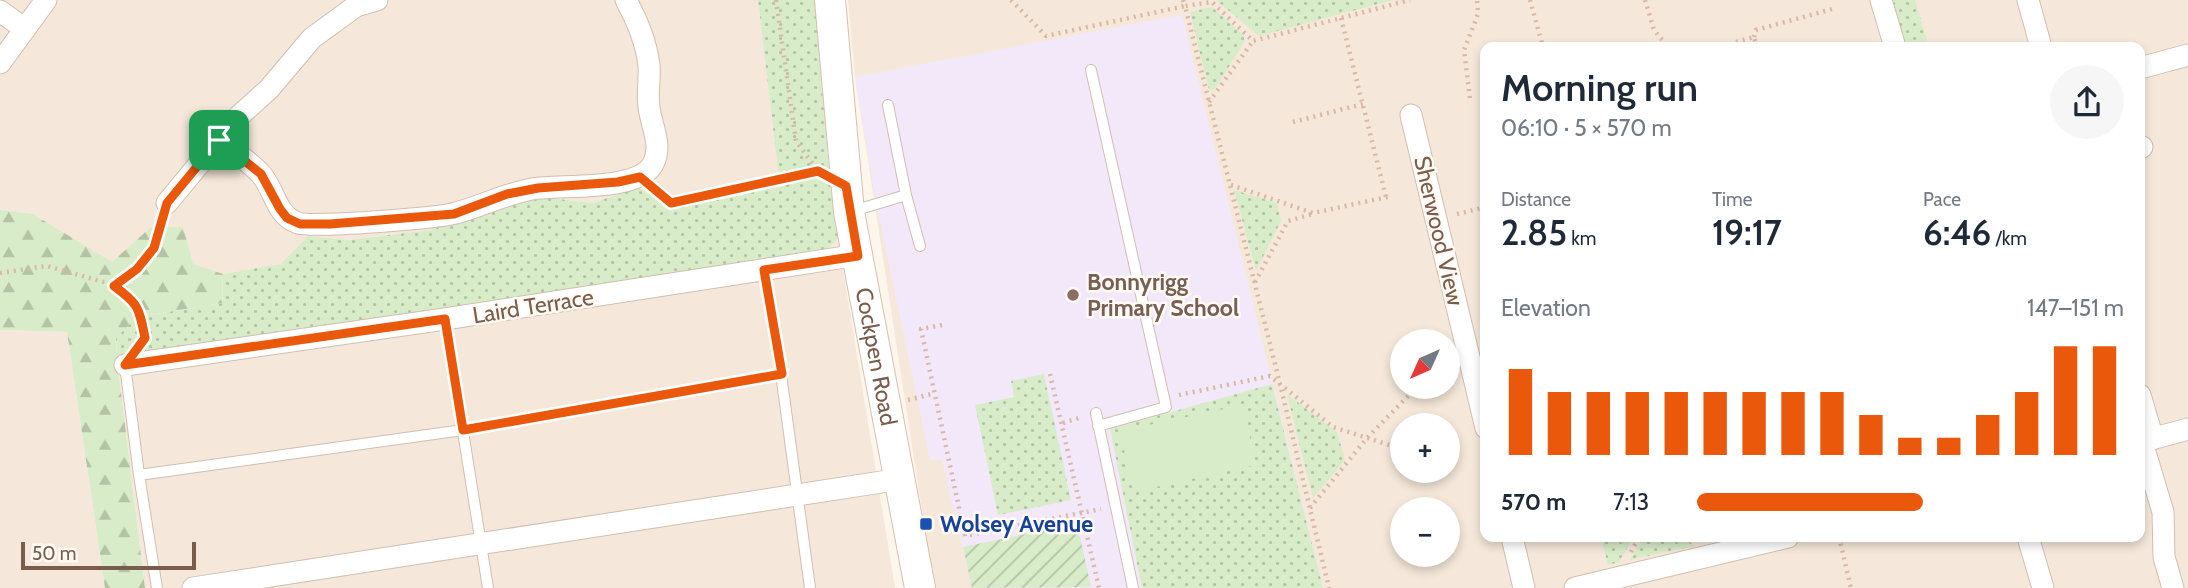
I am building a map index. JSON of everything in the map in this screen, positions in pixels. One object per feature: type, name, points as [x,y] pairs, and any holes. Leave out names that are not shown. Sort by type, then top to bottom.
[{"type":"main road","name":"Cockpen Road","points":[[830,0],[848,199],[920,588]]},
{"type":"street","points":[[0,62],[46,0]]},
{"type":"street","points":[[167,203],[239,116],[269,89],[312,38],[354,3],[377,0]]},
{"type":"street","points":[[219,140],[261,174],[287,218],[300,224],[454,214],[517,192],[618,182],[640,177],[652,165],[657,149],[649,107],[646,45],[639,24],[626,0]]},
{"type":"street","points":[[1881,0],[1894,42]]},
{"type":"street","points":[[2028,0],[2040,42]]},
{"type":"street","points":[[0,11],[25,30]]},
{"type":"street","points":[[2145,67],[2188,55]]},
{"type":"street","name":"Sherwood View","points":[[1411,115],[1480,403]]},
{"type":"street","name":"Laird Terrace","points":[[125,365],[858,256]]},
{"type":"street","points":[[2173,588],[2164,557],[2163,512],[2145,441],[2188,429]]},
{"type":"street","points":[[193,588],[901,479]]},
{"type":"street","points":[[1513,542],[1524,588]]},
{"type":"street","points":[[1575,588],[1657,579],[1772,542]]},
{"type":"street","points":[[2029,542],[2043,588]]},
{"type":"lane","points":[[1091,70],[1166,407],[1098,426]]},
{"type":"lane","points":[[888,105],[906,195],[920,246]]},
{"type":"lane","points":[[848,199],[906,195]]},
{"type":"lane","points":[[764,270],[782,374],[810,588]]},
{"type":"lane","points":[[445,319],[488,588]]},
{"type":"lane","points":[[125,365],[157,588]]},
{"type":"lane","points":[[139,475],[463,430],[782,374]]},
{"type":"lane","points":[[1096,413],[1133,588]]},
{"type":"path","points":[[776,0],[796,141],[818,171],[848,199]]},
{"type":"path","points":[[1011,0],[1046,36],[1184,3],[1212,2],[1252,41]]},
{"type":"path","points":[[1209,102],[1252,41],[1410,0]]},
{"type":"path","points":[[1470,98],[1464,50],[1478,14],[1477,0]]},
{"type":"path","points":[[1530,0],[1542,42]]},
{"type":"path","points":[[1645,0],[1654,30],[1664,42]]},
{"type":"path","points":[[1184,3],[1329,588]]},
{"type":"path","points":[[1756,42],[1756,30],[1836,8]]},
{"type":"path","points":[[1255,282],[1288,220],[1389,197],[1341,18]]},
{"type":"path","points":[[1736,42],[1754,37]]},
{"type":"path","points":[[1293,122],[1363,104]]},
{"type":"path","points":[[640,177],[671,203],[818,171]]},
{"type":"path","points":[[1230,185],[1313,214]]},
{"type":"path","points":[[114,286],[137,269],[154,248],[167,203]]},
{"type":"path","points":[[1436,219],[1480,208]]},
{"type":"path","points":[[0,273],[47,266],[114,286],[135,301],[145,338],[125,365]]},
{"type":"path","points":[[942,325],[921,329],[965,536],[1116,506]]},
{"type":"path","points":[[1050,374],[1099,588]]},
{"type":"path","points":[[1270,376],[1332,427],[1390,445]]},
{"type":"path","points":[[1310,508],[1367,438],[1405,399]]},
{"type":"path","points":[[1840,542],[1851,588]]},
{"type":"shaded area","points":[[0,0],[758,0],[780,178],[666,207],[638,187],[593,203],[541,197],[430,230],[350,240],[308,236],[280,264],[223,274],[112,263],[33,214],[0,215]]},
{"type":"shaded area","points":[[848,0],[2188,0],[2188,588],[934,588],[855,77]]},
{"type":"shaded area","name":"Bonnyrigg Primary School","points":[[1182,15],[1323,588],[972,588],[942,460],[930,460],[875,197],[855,77]]},
{"type":"shaded area","points":[[838,238],[895,588],[145,588],[117,360],[825,252]]},
{"type":"shaded area","points":[[0,330],[67,332],[105,588],[0,588]]},
{"type":"green space","points":[[758,0],[815,0],[831,192],[838,238],[825,252],[117,360],[116,337],[137,317],[222,303],[223,274],[280,264],[308,236],[350,240],[429,230],[541,197],[593,203],[638,187],[666,207],[779,178]]},
{"type":"green space","points":[[1216,0],[1393,0],[1259,36]]},
{"type":"green space","points":[[1891,0],[1915,0],[1928,42],[1903,42]]},
{"type":"green space","points":[[1212,7],[1243,35],[1245,41],[1215,89],[1209,90],[1190,12]]},
{"type":"green space","points":[[1234,190],[1277,203],[1281,221],[1256,271]]},
{"type":"green space","points":[[0,210],[33,214],[112,262],[151,227],[183,227],[193,264],[223,274],[222,303],[137,317],[116,338],[145,588],[105,588],[67,332],[0,330]]},
{"type":"green space","points":[[1044,374],[1071,500],[998,515],[975,405],[1014,397],[1011,381]]},
{"type":"green space","points":[[1272,384],[1323,588],[1142,588],[1110,429]]},
{"type":"green space","points":[[1287,394],[1337,432],[1345,460],[1313,498]]},
{"type":"green space","points":[[1243,405],[1256,465],[1133,492],[1120,431]]},
{"type":"green space","points":[[1077,523],[1091,587],[972,588],[963,547]]},
{"type":"green space","points":[[1602,542],[1631,542],[1619,562],[1608,565]]},
{"type":"green space","points":[[1641,542],[1690,542],[1695,546],[1630,560]]},
{"type":"place","name":"Bonnyrigg Primary School","points":[[1073,295]]},
{"type":"place","name":"Wolsey Avenue","points":[[926,524]]},
{"type":"route","points":[[219,140],[261,174],[287,218],[300,224],[454,214],[507,194],[538,188],[618,182],[640,177],[671,203],[818,171],[846,186],[858,256],[764,270],[782,374],[463,430],[445,319],[125,365],[145,338],[135,301],[114,286],[137,269],[154,248],[167,203],[219,140]]}]
